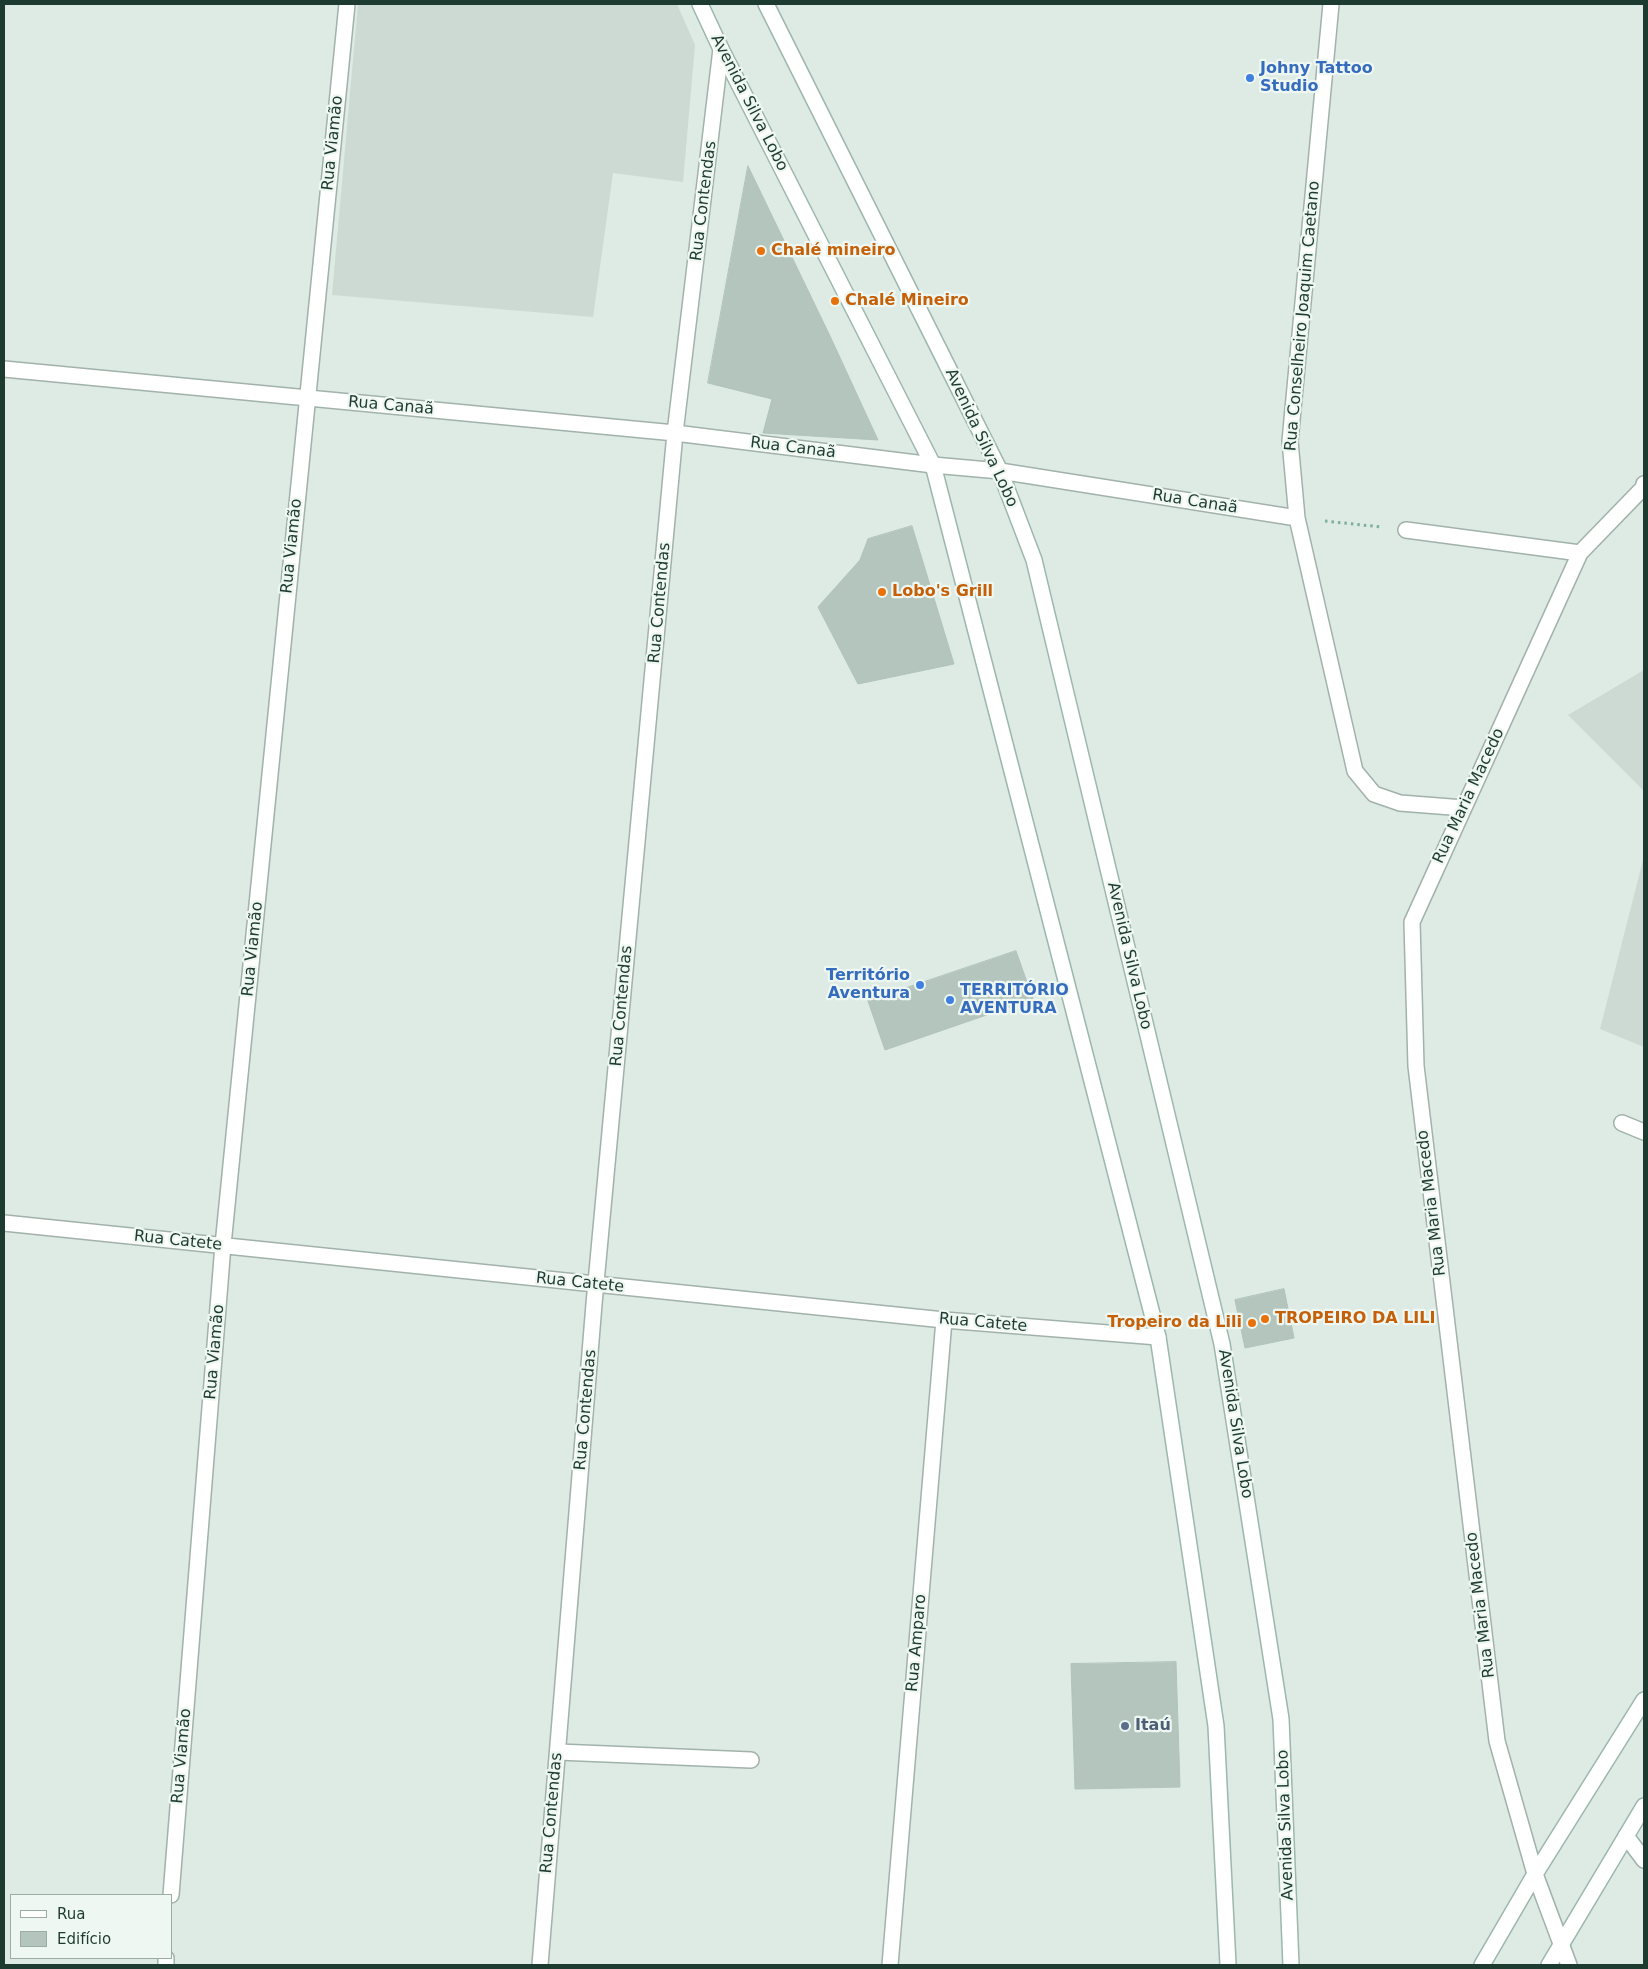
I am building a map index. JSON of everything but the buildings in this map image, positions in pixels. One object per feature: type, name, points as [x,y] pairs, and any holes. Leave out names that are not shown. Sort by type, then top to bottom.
[{"type":"street","name":"Rua Viamão","points":[[171,1894],[223,1245],[347,4]]},
{"type":"street","name":"Avenida Silva Lobo","points":[[700,4],[721,49],[933,466],[1158,1337],[1216,1726],[1228,1965]]},
{"type":"street","name":"Avenida Silva Lobo","points":[[766,4],[1000,470],[1034,560],[1222,1344],[1282,1719],[1291,1965]]},
{"type":"street","name":"Rua Conselheiro Joaquim Caetano","points":[[1331,4],[1290,441],[1297,518],[1355,771],[1374,794],[1400,802],[1464,808]]},
{"type":"street","name":"Rua Contendas","points":[[540,1965],[597,1285],[675,433],[706,187],[721,49]]},
{"type":"street","name":"Rua Canaã","points":[[4,369],[675,433],[933,466],[1000,470],[1297,518]]},
{"type":"street","name":"Rua Maria Macedo","points":[[1569,1965],[1560,1946],[1535,1874],[1497,1741],[1416,1066],[1412,922],[1580,553],[1644,487]]},
{"type":"street","points":[[1406,530],[1580,553]]},
{"type":"street","points":[[1622,1123],[1644,1132]]},
{"type":"street","name":"Rua Catete","points":[[4,1223],[944,1320],[1158,1337]]},
{"type":"street","name":"Rua Amparo","points":[[890,1965],[944,1320]]},
{"type":"street","points":[[1482,1965],[1535,1874],[1644,1700]]},
{"type":"street","points":[[558,1752],[751,1760]]},
{"type":"street","points":[[1549,1965],[1644,1806]]},
{"type":"street","points":[[1626,1836],[1644,1860]]},
{"type":"path","points":[[1297,518],[1406,530]]},
{"type":"shaded area","points":[[358,4],[677,4],[695,45],[683,182],[613,173],[593,317],[332,295]]},
{"type":"shaded area","points":[[1644,670],[1644,791],[1568,715]]},
{"type":"shaded area","points":[[1644,856],[1644,1047],[1600,1029]]},
{"type":"place","name":"Johny Tattoo Studio","points":[[1250,78]]},
{"type":"place","name":"Chalé mineiro","points":[[761,251]]},
{"type":"place","name":"Chalé Mineiro","points":[[835,301]]},
{"type":"place","name":"Lobo's Grill","points":[[882,592]]},
{"type":"place","name":"Território Aventura","points":[[920,985]]},
{"type":"place","name":"TERRITÓRIO AVENTURA","points":[[950,1000]]},
{"type":"place","name":"TROPEIRO DA LILI","points":[[1265,1319]]},
{"type":"place","name":"Tropeiro da Lili","points":[[1252,1323]]},
{"type":"place","name":"Itaú","points":[[1125,1726]]}]
